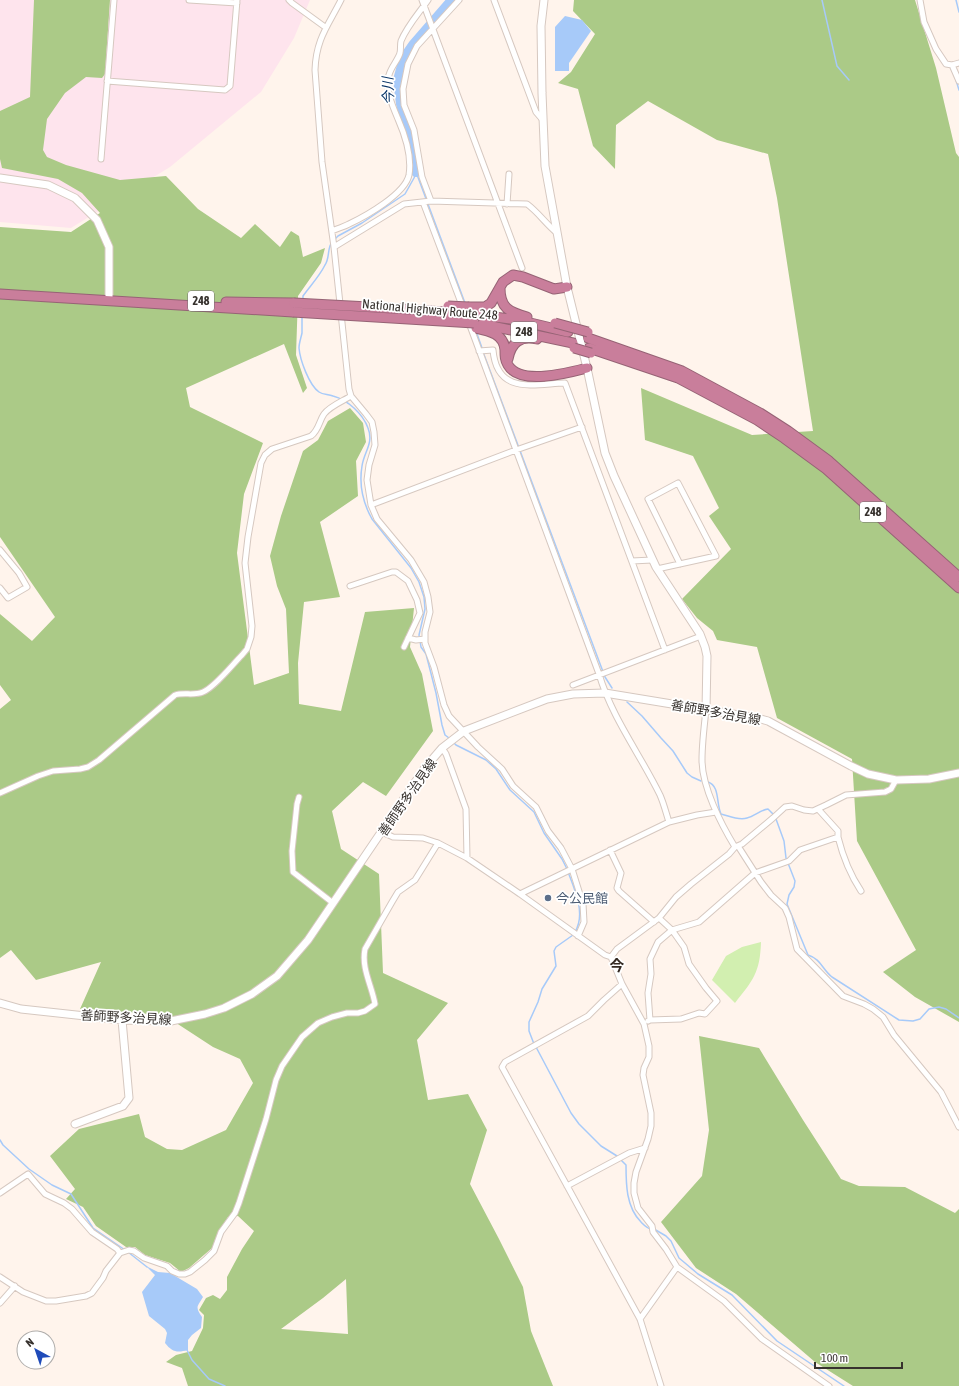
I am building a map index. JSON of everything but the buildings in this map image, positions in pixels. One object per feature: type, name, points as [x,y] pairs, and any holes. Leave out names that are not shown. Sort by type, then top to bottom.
[{"type":"highway","points":[[470,310],[485,307],[491,303],[500,286],[507,278],[513,275],[523,277],[554,289],[567,287]]},
{"type":"highway","points":[[500,286],[502,302],[505,308],[519,315],[555,323],[588,335]]},
{"type":"highway","name":"National Highway Route 248","points":[[0,294],[294,307],[459,322],[475,326],[486,324],[590,350],[671,376],[717,398],[784,438],[825,468],[959,588]]},
{"type":"highway","name":"National Highway Route 248","points":[[294,307],[432,305],[470,310],[568,332],[588,335]]},
{"type":"highway","points":[[475,326],[490,331],[500,337],[504,343],[505,357],[508,365],[511,369],[522,375],[536,376],[563,374],[587,368]]},
{"type":"highway","name":"248","points":[[588,335],[598,341],[682,371],[754,409],[788,431],[829,461],[959,577]]},
{"type":"highway","points":[[508,365],[510,350],[513,344],[519,340],[531,338],[573,345]]},
{"type":"main road","points":[[544,0],[541,26],[544,166],[567,287],[606,453],[614,476],[652,560],[701,636],[707,656],[706,710]]},
{"type":"main road","points":[[0,178],[48,185],[75,198],[97,220],[110,247],[109,300]]},
{"type":"main road","name":"善師野多治見線","points":[[0,1003],[21,1009],[122,1020],[171,1021],[205,1014],[224,1008],[252,994],[277,976],[308,940],[424,769],[442,748],[464,731],[547,699],[573,694],[605,693],[757,718],[768,721],[868,774],[896,780],[929,780],[959,772]]},
{"type":"main road","points":[[74,1124],[123,1106],[129,1098],[122,1020]]},
{"type":"street","points":[[101,159],[114,0]]},
{"type":"street","points":[[108,81],[225,90],[230,86],[237,1],[189,0]]},
{"type":"street","points":[[289,0],[325,27]]},
{"type":"street","points":[[341,0],[325,27],[319,42],[314,70],[322,162],[333,238],[349,397],[372,422],[374,432],[375,445],[369,465],[367,480],[371,505],[377,519],[418,571],[424,582],[428,597],[429,614],[424,639],[434,667],[444,705],[449,716],[478,747],[502,769],[513,786],[536,807],[548,832],[561,848],[572,870],[583,904],[584,922],[578,936]]},
{"type":"street","points":[[422,0],[522,268]]},
{"type":"street","points":[[332,231],[355,221],[395,195],[402,188],[408,176],[410,164],[408,153],[398,120],[390,103],[389,75],[400,53],[401,41],[409,26],[428,0]]},
{"type":"street","points":[[431,201],[422,177],[414,130],[404,105],[403,89],[408,64],[417,46],[459,0]]},
{"type":"street","points":[[494,0],[536,112],[542,119]]},
{"type":"street","points":[[920,0],[924,22],[936,49],[946,64],[952,65],[959,63]]},
{"type":"street","points":[[952,65],[959,81]]},
{"type":"street","points":[[507,204],[509,174]]},
{"type":"street","points":[[334,247],[400,206],[431,201],[527,204],[534,209],[557,233]]},
{"type":"street","points":[[423,202],[600,674],[605,693],[617,719],[661,797],[669,822]]},
{"type":"street","points":[[479,351],[493,350],[495,366],[500,373],[507,380],[519,385],[565,383],[665,650]]},
{"type":"street","points":[[0,794],[38,776],[53,771],[88,767],[99,760],[175,695],[182,693],[202,693],[212,687],[242,655],[247,649],[251,638],[252,626],[245,563],[258,477],[263,459],[272,449],[311,436],[316,432],[324,414],[330,408],[349,397]]},
{"type":"street","points":[[371,505],[516,450],[582,427]]},
{"type":"street","points":[[657,569],[680,564],[716,556],[678,482],[648,499],[680,564]]},
{"type":"street","points":[[0,550],[19,573],[27,587],[8,598],[0,588]]},
{"type":"street","points":[[632,561],[652,560]]},
{"type":"street","points":[[350,586],[392,572],[396,572],[408,581],[417,600],[420,613],[404,646]]},
{"type":"street","points":[[420,613],[429,614]]},
{"type":"street","points":[[573,685],[701,636]]},
{"type":"street","points":[[408,638],[416,640],[424,639]]},
{"type":"street","points":[[706,710],[702,761],[703,774],[722,827],[771,895],[785,908],[790,917],[797,949],[842,996],[864,1004],[883,1017],[894,1035],[940,1092],[959,1127]]},
{"type":"street","points":[[442,748],[446,754],[466,809],[467,858]]},
{"type":"street","points":[[611,957],[617,949],[659,918],[676,897],[736,846],[758,831],[785,808],[792,806],[813,811],[846,795],[885,792],[891,789],[896,780]]},
{"type":"street","points":[[299,797],[292,850],[293,872],[333,904]]},
{"type":"street","points":[[818,809],[838,830],[838,837],[846,864],[851,876],[861,891]]},
{"type":"street","points":[[520,894],[669,822],[716,812]]},
{"type":"street","points":[[382,832],[393,837],[423,838],[438,843],[467,858],[605,955],[611,957],[622,984],[644,1024],[649,1046],[649,1057],[644,1068],[643,1075],[651,1113],[648,1139],[636,1172],[634,1192],[638,1208],[677,1267],[724,1301],[762,1339],[829,1386]]},
{"type":"street","points":[[650,1020],[648,993],[651,974],[650,959],[658,942],[672,930],[699,922],[755,873],[789,861],[800,850],[838,837]]},
{"type":"street","points":[[0,1193],[28,1174],[45,1194],[72,1208],[92,1232],[117,1249],[124,1252],[134,1251],[144,1258],[162,1263],[172,1271],[180,1274],[190,1272],[214,1251],[221,1232],[236,1213],[266,1119],[276,1080],[282,1066],[302,1037],[318,1023],[347,1013],[358,1013],[365,1011],[375,1004],[367,973],[364,955],[365,949],[398,892],[415,880],[438,843]]},
{"type":"street","points":[[610,850],[621,873],[617,888],[654,922]]},
{"type":"street","points":[[644,1024],[650,1020],[681,1019],[699,1013],[705,1014],[717,1001],[689,964],[684,947],[672,930],[659,918]]},
{"type":"street","points":[[622,984],[588,1016],[504,1062],[502,1067],[640,1319],[661,1386]]},
{"type":"street","points":[[567,1186],[619,1158],[645,1148]]},
{"type":"street","points":[[0,1276],[23,1292],[46,1301],[67,1300],[86,1296],[94,1290],[106,1271],[124,1252]]},
{"type":"street","points":[[640,1319],[677,1267]]},
{"type":"street","points":[[0,1303],[15,1286]]},
{"type":"shaded area","points":[[0,0],[310,0],[294,38],[261,92],[170,167],[71,228],[0,222]]},
{"type":"green space","points":[[34,0],[110,0],[105,74],[102,78],[86,77],[65,93],[47,119],[43,150],[47,157],[66,165],[120,180],[166,176],[198,209],[241,238],[255,224],[280,247],[291,231],[299,236],[303,257],[325,248],[321,263],[298,296],[296,355],[307,388],[303,393],[284,344],[186,388],[190,407],[263,443],[244,494],[237,553],[254,685],[289,673],[286,609],[277,586],[270,556],[281,516],[303,451],[318,440],[328,421],[350,408],[363,423],[366,442],[356,461],[358,496],[320,522],[340,597],[304,602],[298,663],[299,704],[341,711],[365,612],[414,608],[410,647],[422,674],[433,731],[386,796],[363,782],[332,811],[341,849],[379,874],[383,973],[448,1003],[417,1040],[428,1100],[468,1094],[487,1130],[470,1184],[523,1287],[531,1331],[553,1386],[188,1386],[182,1368],[166,1362],[176,1355],[192,1351],[203,1328],[204,1315],[199,1310],[206,1298],[213,1295],[220,1299],[227,1290],[227,1277],[242,1249],[254,1231],[238,1216],[228,1217],[218,1232],[212,1248],[189,1268],[181,1272],[170,1263],[145,1255],[135,1247],[126,1247],[96,1226],[83,1207],[66,1199],[75,1189],[50,1156],[79,1129],[139,1114],[145,1137],[167,1149],[182,1150],[226,1130],[253,1083],[240,1059],[213,1047],[164,1015],[80,1009],[101,962],[36,980],[11,950],[0,958],[0,709],[11,700],[0,685],[0,614],[32,641],[55,617],[0,537],[0,227],[71,232],[100,213],[82,193],[58,179],[2,168],[0,159],[0,111],[30,97]],"holes":[[[346,1279],[348,1334],[281,1329]]]},
{"type":"green space","points":[[574,0],[915,0],[936,68],[956,153],[959,157],[959,1022],[915,997],[883,972],[916,950],[857,841],[852,759],[777,718],[757,647],[717,640],[713,631],[697,618],[682,599],[731,549],[709,516],[719,508],[693,456],[645,440],[641,388],[752,435],[813,431],[777,198],[768,154],[717,140],[648,101],[616,125],[615,169],[593,146],[578,89],[558,83],[571,72],[595,34],[573,11]]},
{"type":"green space","points":[[761,942],[757,969],[751,982],[735,1003],[712,980],[726,956],[742,947]]},
{"type":"green space","points":[[699,1036],[759,1048],[841,1179],[859,1186],[905,1187],[955,1213],[959,1209],[959,1386],[853,1386],[815,1362],[736,1294],[696,1268],[661,1222],[702,1176],[709,1130]]},
{"type":"water","points":[[565,16],[582,20],[591,31],[569,63],[569,71],[555,71],[555,27]]},
{"type":"water","points":[[146,1266],[158,1272],[170,1273],[197,1289],[203,1297],[198,1307],[198,1311],[202,1317],[201,1328],[188,1340],[188,1350],[172,1350],[165,1343],[167,1333],[165,1329],[149,1316],[142,1292],[155,1275]]},
{"type":"waterway","name":"今川","points":[[416,172],[415,156],[401,104],[398,80],[404,58],[413,45],[452,0]]},
{"type":"waterway","points":[[822,0],[837,66],[849,80]]},
{"type":"waterway","points":[[956,0],[959,12]]},
{"type":"waterway","points":[[956,80],[959,90]]},
{"type":"waterway","points":[[416,172],[465,303]]},
{"type":"waterway","points":[[335,239],[405,194],[416,172]]},
{"type":"waterway","points":[[303,299],[303,296],[320,274],[327,262],[330,244],[332,242]]},
{"type":"waterway","points":[[302,315],[302,333],[299,348],[303,365],[312,384],[315,389],[321,393],[339,398],[354,408],[363,418],[370,433],[369,443],[361,473],[361,486],[364,500],[372,519],[411,568],[419,582],[424,597],[425,609],[419,635],[421,647],[426,654],[445,735],[449,738]]},
{"type":"waterway","points":[[476,331],[482,348]]},
{"type":"waterway","points":[[483,352],[605,677],[612,688]]},
{"type":"waterway","points":[[627,702],[642,716],[673,751],[687,773],[701,781]]},
{"type":"waterway","points":[[453,742],[486,760],[496,769],[510,790],[534,812],[544,833],[567,869]]},
{"type":"waterway","points":[[708,782],[712,784],[716,791],[721,814],[737,819],[744,819],[768,809],[774,815]]},
{"type":"waterway","points":[[776,819],[784,841],[786,858],[795,881],[787,904],[808,955],[816,959],[832,977],[899,1020],[913,1021],[920,1019],[929,1009],[939,1007],[946,1009],[959,1018]]},
{"type":"waterway","points":[[568,872],[576,894],[580,918],[575,932]]},
{"type":"waterway","points":[[534,1044],[529,1031],[529,1022],[542,989],[556,966],[554,951],[556,947],[573,935]]},
{"type":"waterway","points":[[536,1047],[571,1113],[579,1124],[601,1146],[617,1156],[626,1165],[628,1195],[632,1209],[641,1222],[646,1227],[651,1229]]},
{"type":"waterway","points":[[0,1140],[3,1145],[29,1169],[52,1185],[71,1194],[93,1228],[125,1250]]},
{"type":"waterway","points":[[654,1229],[666,1236],[671,1241],[679,1258],[698,1274],[732,1295],[777,1341],[844,1386]]},
{"type":"waterway","points":[[128,1252],[147,1267]]},
{"type":"waterway","points":[[187,1350],[192,1360],[209,1379],[225,1386]]},
{"type":"place","name":"今公民館","points":[[548,898]]},
{"type":"district","name":"今","points":[[617,966]]}]
